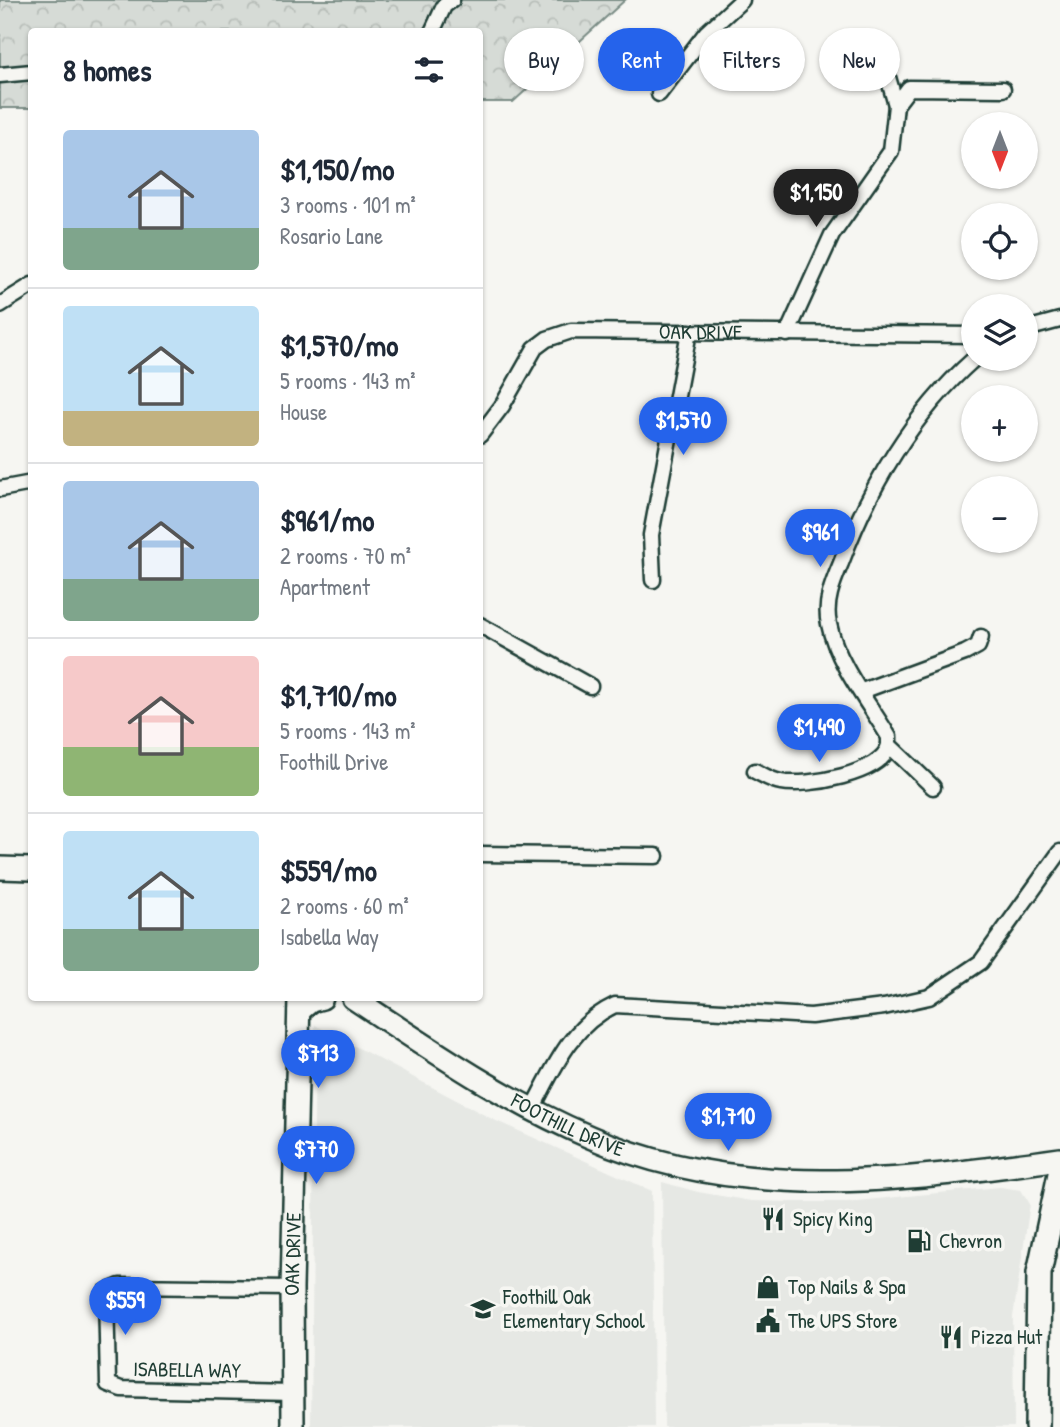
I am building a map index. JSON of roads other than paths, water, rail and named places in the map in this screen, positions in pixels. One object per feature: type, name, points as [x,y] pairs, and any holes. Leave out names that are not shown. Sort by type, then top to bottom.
[{"type":"main road","points":[[1037,1427],[1039,1273],[1060,1174]]},
{"type":"street","points":[[434,28],[444,6],[452,0]]},
{"type":"street","points":[[659,94],[706,33],[742,0]]},
{"type":"street","points":[[0,75],[28,72]]},
{"type":"street","points":[[896,105],[909,88],[1003,89]]},
{"type":"street","points":[[787,334],[832,235],[891,151],[896,105],[892,91]]},
{"type":"street","points":[[0,305],[28,288]]},
{"type":"street","points":[[1038,326],[1060,320]]},
{"type":"street","name":"OAK DRIVE","points":[[483,431],[502,406],[535,348],[547,339],[571,331],[961,335]]},
{"type":"street","points":[[653,580],[651,535],[689,332]]},
{"type":"street","points":[[755,771],[779,782],[816,783],[844,776],[880,760],[889,745],[889,737],[838,650],[831,632],[829,595],[850,539],[884,468],[927,408],[962,371]]},
{"type":"street","points":[[0,489],[28,485]]},
{"type":"street","points":[[483,627],[590,686]]},
{"type":"street","points":[[862,691],[965,653],[978,646],[981,637]]},
{"type":"street","points":[[889,745],[933,787]]},
{"type":"street","points":[[532,1109],[568,1044],[592,1016],[615,1005],[811,1016],[884,1007],[929,997],[981,962],[1060,852]]},
{"type":"street","points":[[483,854],[656,856]]},
{"type":"street","points":[[0,868],[28,869]]},
{"type":"street","name":"FOOTHILL DRIVE","points":[[360,1003],[532,1109],[592,1139],[675,1165],[765,1180],[899,1180],[1060,1159]]},
{"type":"street","name":"OAK DRIVE","points":[[293,1427],[292,1287],[299,1004]]},
{"type":"street","name":"ISABELLA WAY","points":[[292,1287],[120,1286],[106,1292],[108,1384],[121,1389],[293,1393]]},
{"type":"place","name":"Spicy King","points":[[773,1219]]},
{"type":"place","name":"Chevron","points":[[919,1241]]},
{"type":"place","name":"Top Nails & Spa","points":[[768,1287]]},
{"type":"place","name":"Foothill Oak Elementary School","points":[[483,1309]]},
{"type":"place","name":"The UPS Store","points":[[768,1321]]},
{"type":"place","name":"Pizza Hut","points":[[951,1337]]}]
